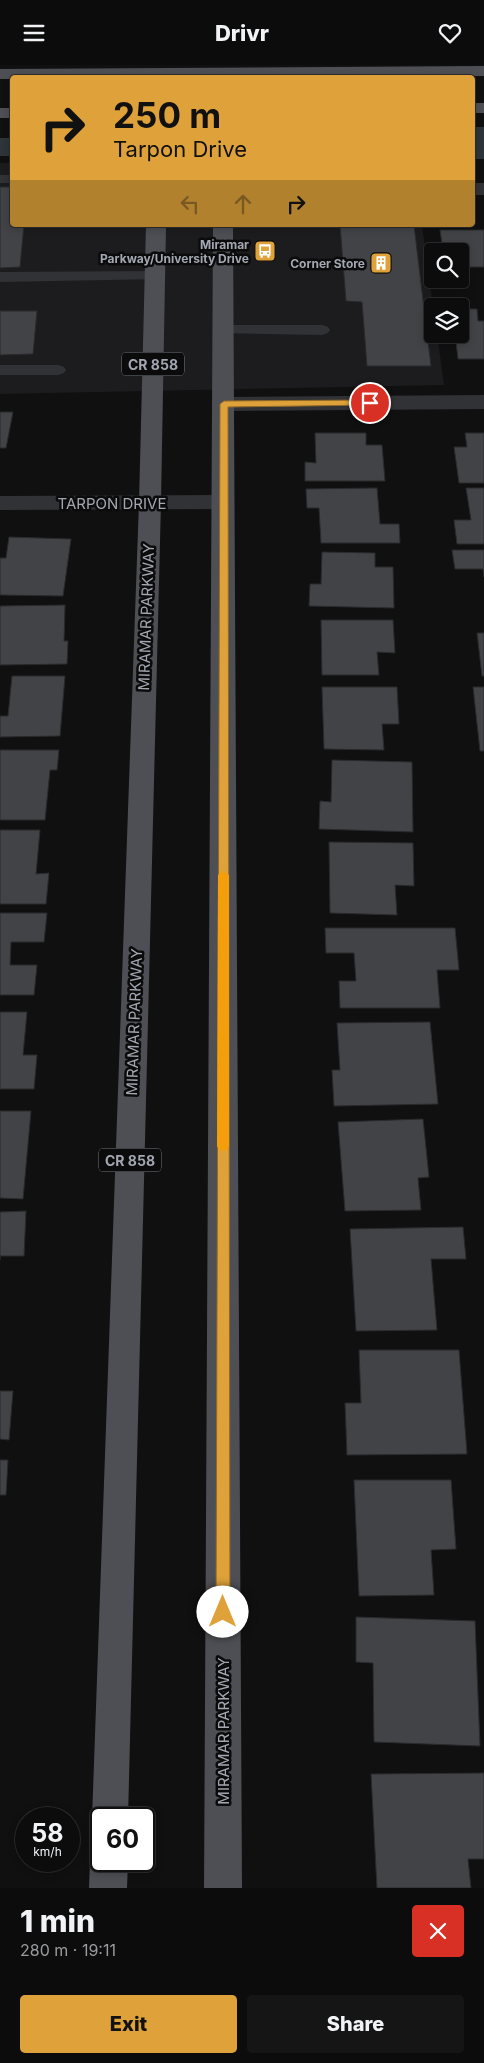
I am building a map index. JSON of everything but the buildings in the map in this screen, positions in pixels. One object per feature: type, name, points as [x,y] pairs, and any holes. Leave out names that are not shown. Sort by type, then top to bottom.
[{"type":"main road","points":[[0,74],[484,71]]},
{"type":"main road","name":"MIRAMAR PARKWAY","points":[[110,1807],[150,502],[156,227]]},
{"type":"main road","name":"MIRAMAR PARKWAY","points":[[223,227],[223,1888]]},
{"type":"main road","points":[[108,1888],[109,1872]]},
{"type":"street","points":[[224,404],[484,402]]},
{"type":"street","name":"TARPON DRIVE","points":[[0,503],[223,502]]},
{"type":"lane","points":[[0,277],[155,276]]},
{"type":"lane","points":[[224,330],[322,330]]},
{"type":"lane","points":[[0,370],[58,369]]},
{"type":"shaded area","points":[[475,127],[484,127],[484,159],[475,159]]},
{"type":"shaded area","points":[[0,163],[10,163],[10,227],[422,227],[424,243],[424,288],[431,288],[432,298],[424,298],[424,343],[438,343],[444,385],[0,394]]},
{"type":"waterway","points":[[0,147],[10,147]]},
{"type":"slow traffic","points":[[223,875],[223,1146]]},
{"type":"place","name":"Miramar Parkway/University Drive","points":[[265,251]]},
{"type":"place","name":"Corner Store","points":[[381,263]]},
{"type":"route","points":[[223,1612],[224,404],[370,403]]}]
